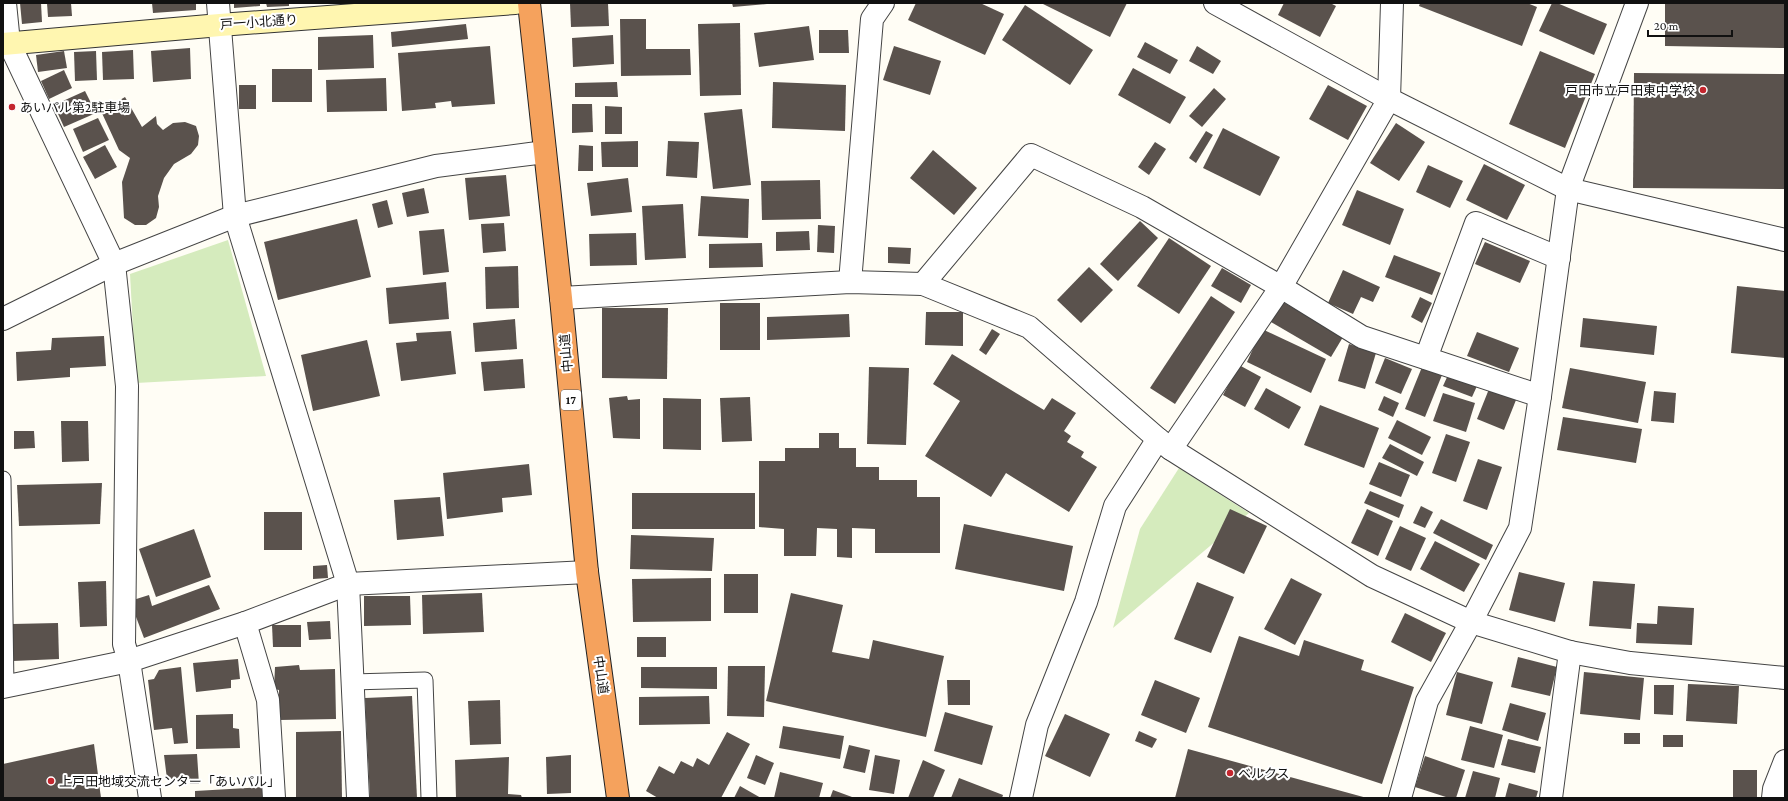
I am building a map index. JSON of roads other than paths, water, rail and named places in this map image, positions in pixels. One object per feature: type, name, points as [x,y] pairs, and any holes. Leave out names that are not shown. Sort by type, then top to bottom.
[{"type":"highway","name":"中山道","points":[[529,3],[561,298],[587,572],[618,798]]},
{"type":"street","points":[[5,3],[6,44],[114,264],[127,386],[124,644],[129,661],[150,798]]},
{"type":"street","points":[[218,3],[234,216],[348,584],[358,798]]},
{"type":"street","name":"戸一小北通り","points":[[6,44],[220,25],[515,3]]},
{"type":"street","points":[[850,282],[872,19],[883,3]]},
{"type":"street","points":[[1215,3],[1389,99],[1568,189],[1785,240]]},
{"type":"street","points":[[1021,798],[1037,725],[1086,602],[1115,506],[1164,444],[1281,287],[1389,99],[1392,3]]},
{"type":"street","points":[[1403,797],[1427,701],[1471,622],[1520,528],[1540,396],[1568,189],[1637,3]]},
{"type":"street","points":[[3,319],[114,264],[234,216],[436,166],[545,152]]},
{"type":"street","points":[[923,284],[1031,155],[1142,207],[1281,287],[1362,337],[1540,396]]},
{"type":"street","points":[[1426,358],[1476,224],[1559,258]]},
{"type":"street","points":[[561,298],[850,282],[923,284],[1030,327],[1164,444],[1372,576],[1471,622],[1570,652],[1630,663],[1785,678]]},
{"type":"street","points":[[4,687],[129,661],[245,623],[348,584],[587,572]]},
{"type":"street","points":[[245,623],[268,700],[274,798]]},
{"type":"street","points":[[1551,798],[1570,652]]},
{"type":"street","points":[[1774,798],[1774,789],[1785,761]]},
{"type":"lane","points":[[3,479],[4,687]]},
{"type":"lane","points":[[352,682],[425,680],[429,798]]},
{"type":"place","name":"戸田市立戸田東中学校","points":[[1703,90]]},
{"type":"place","name":"あいパル第2駐車場","points":[[12,107]]},
{"type":"place","name":"ベルクス","points":[[1230,773]]},
{"type":"place","name":"上戸田地域交流センター「あいパル」","points":[[51,781]]}]
